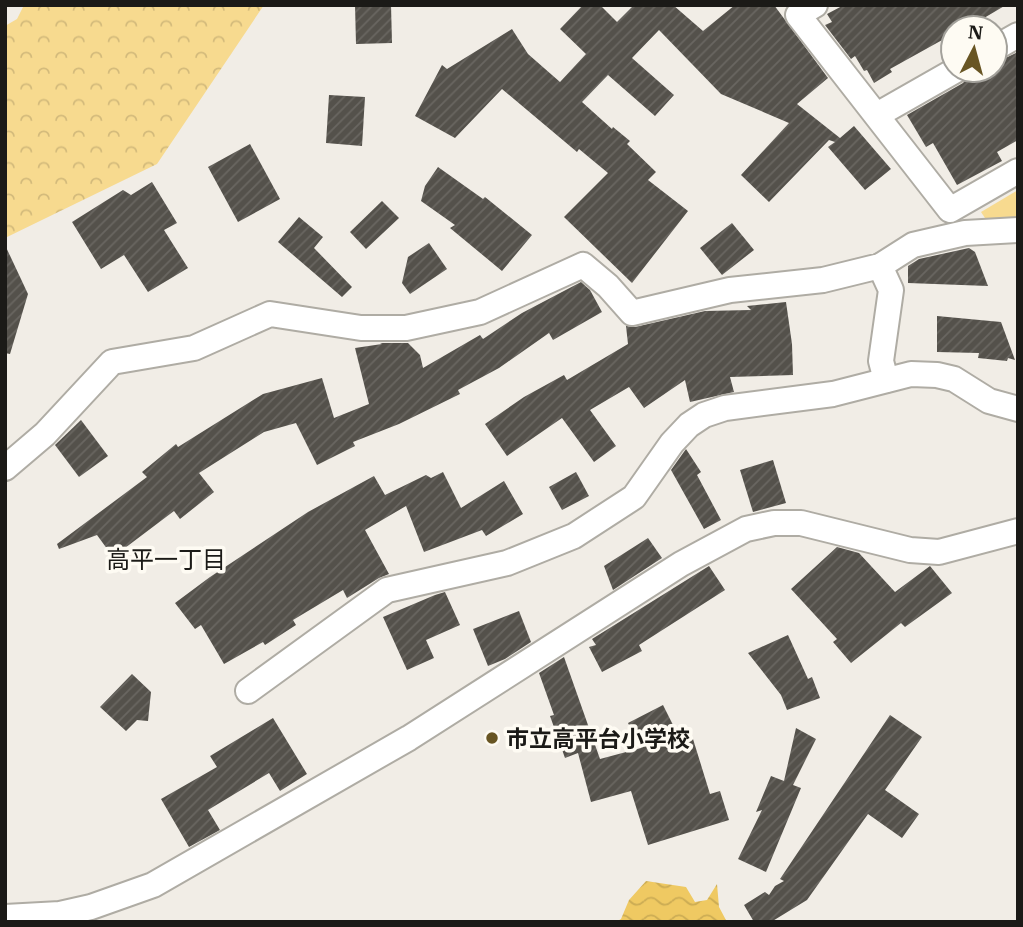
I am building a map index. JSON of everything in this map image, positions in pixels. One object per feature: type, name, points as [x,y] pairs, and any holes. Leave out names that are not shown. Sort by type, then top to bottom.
[{"type":"street","points":[[801,8],[965,233]]},
{"type":"street","points":[[877,115],[939,80]]},
{"type":"street","points":[[950,210],[1018,172]]},
{"type":"street","points":[[5,468],[45,434],[112,362],[194,348],[270,314],[361,328],[406,328],[480,312],[583,265],[608,286],[632,313],[730,290],[823,280],[880,266],[914,245],[965,233],[1018,230]]},
{"type":"street","points":[[880,266],[891,290],[881,361],[886,380]]},
{"type":"street","points":[[248,691],[387,590],[507,563],[574,536],[634,497],[672,443],[689,425],[704,415],[725,408],[833,394],[911,374],[954,379],[989,401],[1018,409]]},
{"type":"street","points":[[5,917],[60,914],[153,886],[409,738],[681,564],[746,529],[774,523],[801,523],[910,550],[939,552],[1018,531]]},
{"type":"green space","points":[[24,5],[264,5],[157,164],[5,238],[5,26],[17,19]]},
{"type":"green space","points":[[1018,190],[1018,218],[995,221],[985,218],[981,212]]},
{"type":"water","points":[[646,881],[686,887],[695,902],[707,900],[717,884],[719,907],[727,922],[616,922],[621,919],[629,900]]},
{"type":"building","points":[[355,5],[391,5],[392,43],[356,44]]},
{"type":"building","points":[[583,5],[600,5],[617,22],[634,5],[673,5],[703,31],[735,5],[774,5],[828,78],[797,104],[840,138],[854,126],[891,169],[865,190],[828,147],[835,142],[829,140],[769,202],[741,175],[789,123],[721,94],[659,30],[632,58],[674,95],[655,116],[608,75],[582,102],[630,141],[627,144],[656,172],[648,180],[688,211],[632,283],[564,217],[608,173],[579,149],[577,152],[502,89],[455,138],[415,116],[442,65],[447,69],[512,29],[528,54],[560,82],[586,54],[560,29]]},
{"type":"building","points":[[844,5],[1006,5],[991,14],[939,14],[939,42],[890,69],[892,72],[874,83],[867,70],[864,71],[855,56],[851,59],[825,25],[832,22],[827,14]]},
{"type":"building","points":[[1018,52],[1018,140],[997,152],[1002,161],[957,185],[933,143],[926,147],[907,115],[961,84],[1009,84],[1009,56]]},
{"type":"building","points":[[329,95],[365,97],[362,146],[326,143]]},
{"type":"building","points":[[250,144],[280,199],[238,222],[208,167]]},
{"type":"building","points":[[438,167],[483,199],[485,197],[532,235],[502,271],[450,228],[455,225],[421,201],[425,186]]},
{"type":"building","points":[[152,182],[177,223],[164,230],[188,268],[148,292],[124,255],[101,269],[72,222],[123,190],[131,195]]},
{"type":"building","points":[[382,201],[399,218],[366,249],[350,232]]},
{"type":"building","points":[[299,217],[323,237],[314,248],[352,287],[342,297],[278,242]]},
{"type":"building","points":[[732,223],[754,250],[722,275],[700,248]]},
{"type":"building","points":[[429,243],[447,269],[410,294],[402,283],[408,257]]},
{"type":"building","points":[[5,245],[28,294],[10,354],[5,353]]},
{"type":"building","points":[[969,248],[975,252],[988,286],[908,283],[908,266],[919,259]]},
{"type":"building","points":[[581,282],[590,290],[602,312],[553,340],[549,333],[499,368],[458,390],[460,394],[399,424],[353,442],[355,446],[317,465],[296,423],[264,432],[199,473],[214,492],[180,519],[174,511],[113,557],[97,535],[59,549],[57,544],[147,477],[142,472],[176,444],[178,447],[263,394],[322,378],[334,418],[369,404],[355,348],[382,344],[380,343],[408,343],[420,355],[423,368],[480,335],[483,339],[522,313]]},
{"type":"building","points":[[786,302],[793,375],[730,377],[734,392],[690,402],[685,380],[644,408],[629,387],[590,410],[616,446],[594,462],[562,418],[507,456],[485,424],[524,397],[564,375],[567,380],[628,344],[626,326],[635,327],[705,311],[751,310],[747,306]]},
{"type":"building","points":[[937,316],[1001,322],[1015,360],[978,358],[979,353],[937,352]]},
{"type":"building","points":[[81,420],[108,456],[79,477],[55,445]]},
{"type":"building","points":[[686,449],[701,472],[697,475],[721,520],[704,529],[671,470]]},
{"type":"building","points":[[773,460],[786,503],[753,512],[740,470]]},
{"type":"building","points":[[443,472],[461,508],[504,481],[523,514],[486,536],[482,530],[424,552],[406,506],[365,530],[389,574],[347,598],[343,590],[293,620],[296,625],[265,645],[263,642],[224,664],[201,625],[195,629],[175,603],[308,512],[374,476],[385,495],[426,475],[431,478]]},
{"type":"building","points":[[576,472],[589,496],[562,510],[549,487]]},
{"type":"building","points":[[648,538],[662,558],[613,590],[604,566]]},
{"type":"building","points":[[837,547],[859,553],[895,592],[930,566],[952,593],[905,627],[901,623],[851,663],[833,642],[837,639],[791,589]]},
{"type":"building","points":[[709,566],[725,590],[639,645],[642,651],[602,672],[589,647],[596,645],[592,639]]},
{"type":"building","points":[[445,592],[460,625],[426,640],[434,658],[407,670],[383,617]]},
{"type":"building","points":[[519,611],[531,642],[505,659],[488,666],[473,629]]},
{"type":"building","points":[[788,635],[808,679],[812,677],[820,698],[787,710],[781,695],[748,653]]},
{"type":"building","points":[[564,657],[600,759],[641,748],[628,723],[663,705],[682,743],[693,739],[710,794],[720,791],[729,820],[648,845],[631,791],[591,802],[578,753],[565,758],[539,673]]},
{"type":"building","points":[[132,674],[151,692],[148,721],[137,720],[126,731],[100,707]]},
{"type":"building","points":[[890,715],[922,737],[885,790],[919,814],[902,838],[868,814],[807,900],[771,922],[754,922],[744,905],[765,892],[769,895],[775,886],[784,881],[780,879]]},
{"type":"building","points":[[273,718],[307,774],[280,791],[269,773],[208,810],[220,830],[189,847],[161,799],[217,767],[210,756]]},
{"type":"building","points":[[796,728],[816,739],[793,785],[801,788],[766,872],[738,859],[762,810],[756,812],[771,776],[784,781]]},
{"type":"place","name":"市立高平台小学校","points":[[492,738]]},
{"type":"district","name":"高平一丁目","points":[[166,559]]}]
